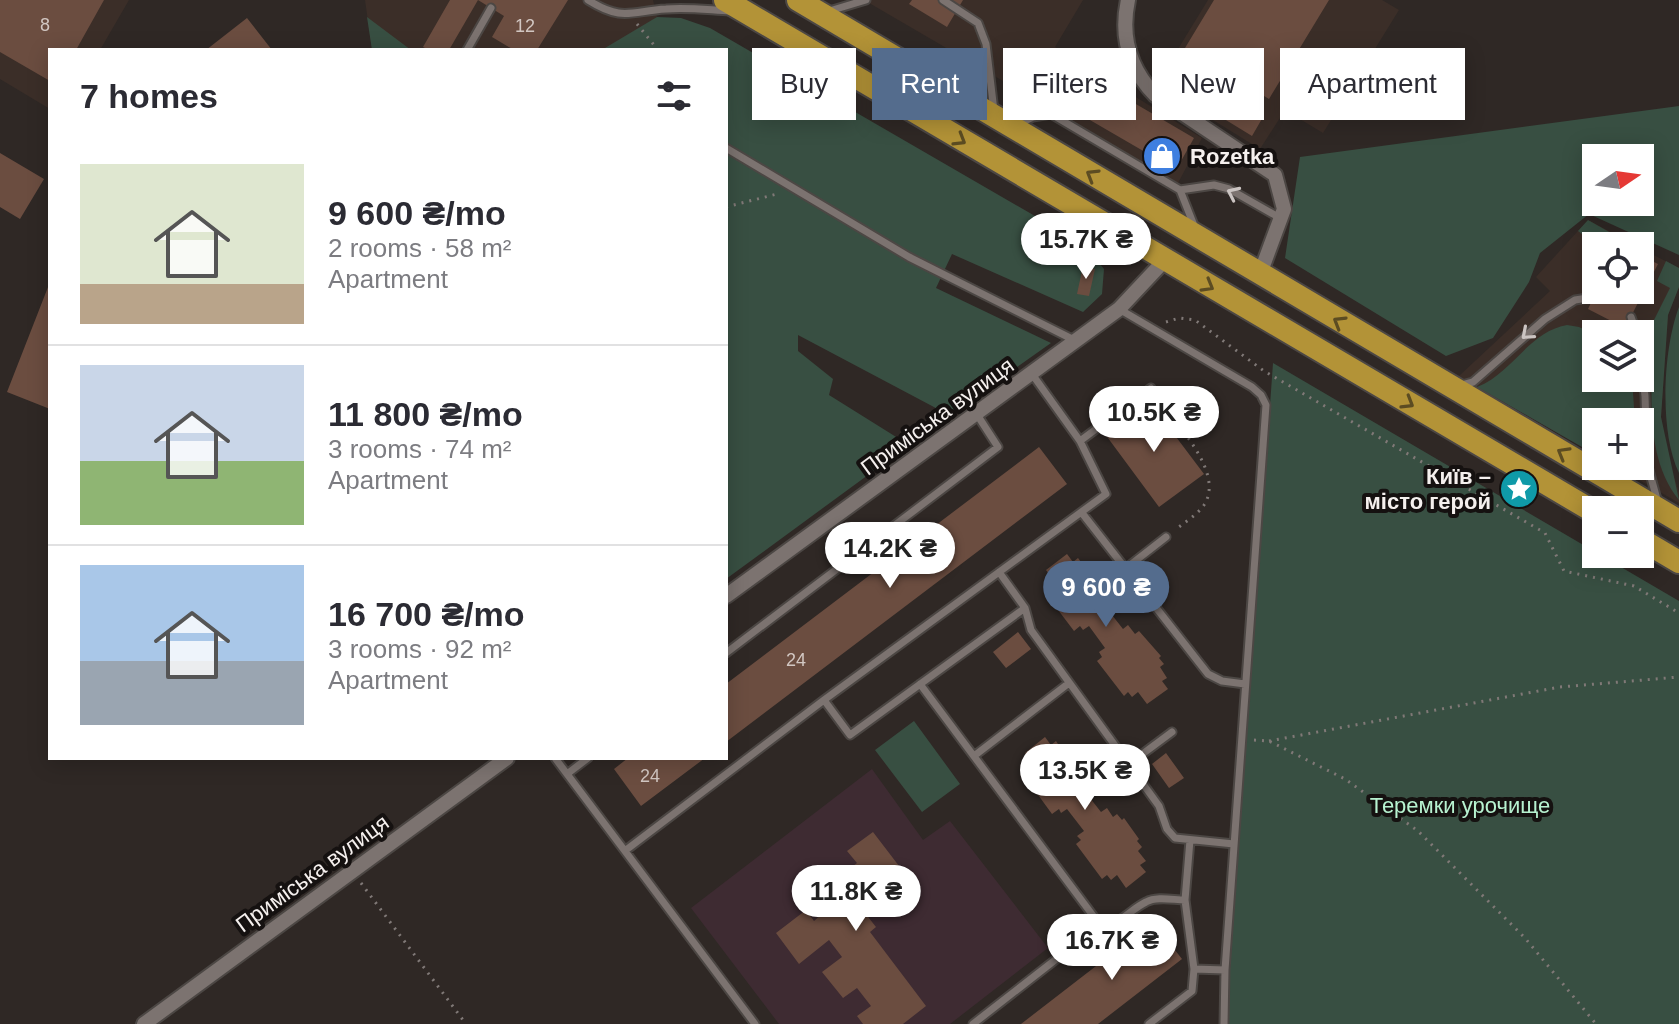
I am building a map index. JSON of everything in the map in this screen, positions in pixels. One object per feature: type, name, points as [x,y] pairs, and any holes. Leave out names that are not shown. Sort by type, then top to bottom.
[{"type":"highway","points":[[798,0],[1669,515]]},
{"type":"highway","points":[[734,6],[1582,505]]},
{"type":"highway","points":[[1654,547],[1679,562]]},
{"type":"street","points":[[1128,0],[1124,35],[1129,57],[1140,80],[1155,95],[1275,175],[1284,209],[1260,274]]},
{"type":"street","name":"Приміська вулиця","points":[[728,595],[1119,309],[1164,261]]},
{"type":"street","name":"Приміська вулиця","points":[[144,1024],[504,760]]},
{"type":"lane","points":[[588,0],[602,9],[629,15],[666,9],[734,6]]},
{"type":"lane","points":[[821,13],[866,0]]},
{"type":"lane","points":[[943,0],[978,23],[986,44],[1003,122],[1051,114],[1180,190],[1214,185],[1229,189],[1282,219]]},
{"type":"lane","points":[[468,48],[491,8]]},
{"type":"lane","points":[[728,149],[909,257],[1076,341]]},
{"type":"lane","points":[[1180,190],[1198,238]]},
{"type":"lane","points":[[1452,388],[1473,382],[1555,312],[1582,299]]},
{"type":"lane","points":[[1119,309],[1252,387],[1266,405],[1225,970],[1224,1024]]},
{"type":"lane","points":[[626,850],[824,700],[1106,494],[1080,441],[1032,374]]},
{"type":"lane","points":[[1080,441],[1151,388]]},
{"type":"lane","points":[[1645,392],[1647,463],[1669,515]]},
{"type":"lane","points":[[728,651],[998,447],[976,413]]},
{"type":"lane","points":[[1082,513],[1208,674],[1222,681],[1245,684]]},
{"type":"lane","points":[[1125,569],[1166,537]]},
{"type":"lane","points":[[999,572],[1025,608],[1031,630],[1159,806],[1167,829],[1175,838],[1234,844]]},
{"type":"lane","points":[[824,700],[850,735],[1025,608]]},
{"type":"lane","points":[[974,756],[1069,683]]},
{"type":"lane","points":[[920,684],[1100,925]]},
{"type":"lane","points":[[1129,764],[1172,732]]},
{"type":"lane","points":[[556,760],[755,1024]]},
{"type":"lane","points":[[567,774],[585,760]]},
{"type":"lane","points":[[1149,1024],[1192,991],[1194,969],[1185,900],[1190,840]]},
{"type":"lane","points":[[973,1024],[1100,925],[1112,925],[1122,920],[1146,901],[1185,900]]},
{"type":"lane","points":[[1194,969],[1225,970]]},
{"type":"path","points":[[629,15],[656,48]]},
{"type":"path","points":[[728,206],[796,189]]},
{"type":"path","points":[[1151,327],[1179,318],[1195,320],[1264,371],[1545,533],[1564,571],[1634,586],[1679,613]]},
{"type":"path","points":[[1151,388],[1206,466],[1210,483],[1202,508],[1166,537]]},
{"type":"path","points":[[1242,739],[1269,741],[1560,687],[1679,677]]},
{"type":"path","points":[[1269,741],[1345,779],[1418,831],[1525,938],[1596,1024]]},
{"type":"path","points":[[352,871],[466,1024]]},
{"type":"shaded area","points":[[0,0],[129,0],[101,48],[48,48],[48,108],[0,79]]},
{"type":"shaded area","points":[[365,0],[653,0],[657,17],[635,35],[626,48],[372,48]]},
{"type":"shaded area","points":[[864,0],[1083,0],[1057,48],[1003,48],[1003,81],[987,72],[987,48],[946,48]]},
{"type":"shaded area","points":[[1208,0],[1382,0],[1399,10],[1376,48],[1280,48],[1280,118],[1260,149],[1213,120],[1264,120],[1264,48],[1179,48]]},
{"type":"shaded area","points":[[1136,97],[1152,107],[1152,120],[1173,120],[1202,138],[1178,183],[1070,120],[1136,120]]},
{"type":"shaded area","points":[[1302,120],[1331,120],[1323,133]]},
{"type":"shaded area","points":[[1588,220],[1611,232],[1582,232],[1582,304],[1654,304],[1654,255],[1679,268],[1679,287],[1668,315],[1661,417],[1679,503],[1639,480],[1654,480],[1654,408],[1582,408],[1582,447],[1459,376],[1550,291],[1536,277]]},
{"type":"shaded area","points":[[872,769],[923,840],[950,821],[1048,948],[950,1024],[779,1024],[691,908]]},
{"type":"green space","points":[[367,17],[408,48],[372,48]]},
{"type":"green space","points":[[657,17],[681,18],[710,28],[752,52],[752,120],[856,120],[856,112],[1085,245],[1104,269],[1102,294],[1083,312],[952,254],[936,288],[1051,343],[949,415],[798,335],[798,351],[833,379],[829,395],[909,445],[728,578],[728,48],[605,48]]},
{"type":"green space","points":[[1679,106],[1679,255],[1654,244],[1654,232],[1629,232],[1593,216],[1654,216],[1654,144],[1582,144],[1582,216],[1586,216],[1540,253],[1529,282],[1493,338],[1446,356],[1285,258],[1300,157]]},
{"type":"green space","points":[[1588,220],[1609,232],[1582,234],[1578,231]]},
{"type":"green space","points":[[1666,261],[1679,268],[1679,287],[1668,315],[1661,417],[1679,500],[1659,462],[1654,434],[1651,396],[1654,392],[1654,320],[1670,288],[1657,281]]},
{"type":"green space","points":[[1679,307],[1679,473],[1668,436],[1666,390],[1669,345]]},
{"type":"green space","points":[[1567,325],[1582,328],[1582,392],[1633,392],[1634,408],[1582,408],[1582,447],[1477,387],[1490,381],[1531,344],[1553,329]]},
{"type":"green space","name":"Теремки урочище","points":[[1273,363],[1582,544],[1582,568],[1623,568],[1679,601],[1679,1024],[1226,1024]]},
{"type":"green space","points":[[914,721],[960,784],[922,812],[875,750]]},
{"type":"building","points":[[0,0],[104,0],[77,48],[48,48],[48,80],[0,52]]},
{"type":"building","points":[[450,0],[478,0],[450,48],[423,47]]},
{"type":"building","points":[[478,0],[568,0],[538,48],[511,48],[492,37],[504,16]]},
{"type":"building","points":[[912,0],[963,0],[947,27],[909,4]]},
{"type":"building","points":[[1214,0],[1329,0],[1300,48],[1280,48],[1280,81],[1269,99],[1264,96],[1264,48],[1185,48]]},
{"type":"building","points":[[247,18],[270,48],[209,48]]},
{"type":"building","points":[[1136,104],[1152,113],[1152,120],[1163,120],[1194,138],[1176,170],[1090,120],[1136,120]]},
{"type":"building","points":[[1226,120],[1261,120],[1252,136]]},
{"type":"building","points":[[0,153],[44,179],[20,219],[0,207]]},
{"type":"building","points":[[1083,266],[1095,269],[1089,296],[1077,294]]},
{"type":"building","points":[[48,287],[48,408],[7,392]]},
{"type":"building","points":[[1590,304],[1637,304],[1629,320],[1609,320],[1588,309]]},
{"type":"building","points":[[1149,401],[1204,474],[1159,507],[1105,434]]},
{"type":"building","points":[[1039,447],[1067,484],[728,740],[728,682]]},
{"type":"building","points":[[1067,554],[1073,562],[1078,558],[1084,566],[1088,563],[1093,570],[1095,568],[1111,589],[1108,591],[1113,598],[1110,601],[1117,611],[1112,615],[1123,629],[1128,625],[1135,634],[1139,631],[1161,656],[1159,658],[1164,664],[1160,667],[1167,678],[1162,681],[1168,689],[1147,704],[1138,692],[1132,697],[1128,692],[1124,696],[1097,661],[1102,657],[1099,652],[1105,648],[1089,626],[1083,630],[1080,626],[1074,631],[1046,594],[1055,582],[1046,570]]},
{"type":"building","points":[[1018,632],[1031,649],[1006,668],[993,652]]},
{"type":"building","points":[[1045,737],[1051,745],[1056,741],[1062,750],[1066,747],[1072,753],[1074,751],[1089,772],[1087,774],[1092,781],[1088,784],[1096,794],[1090,798],[1101,812],[1107,808],[1113,817],[1117,814],[1122,820],[1124,818],[1139,839],[1137,841],[1142,847],[1138,851],[1146,861],[1140,865],[1146,872],[1126,888],[1117,875],[1111,880],[1107,875],[1102,879],[1076,844],[1081,840],[1077,836],[1084,831],[1067,809],[1061,813],[1059,809],[1052,814],[1025,777],[1030,773],[1027,769],[1033,765],[1025,753]]},
{"type":"building","points":[[1166,753],[1184,778],[1169,788],[1152,764]]},
{"type":"building","points":[[625,760],[702,760],[641,806],[614,769]]},
{"type":"building","points":[[873,832],[909,879],[865,913],[876,927],[870,932],[926,1006],[903,1024],[863,1024],[857,1016],[871,1006],[857,988],[843,998],[822,972],[842,957],[829,940],[799,964],[776,933],[806,910],[814,921],[822,914],[801,886],[828,865],[838,878],[857,863],[847,851]]},
{"type":"building","points":[[1153,922],[1182,959],[1098,1024],[1021,1024]]},
{"type":"place","name":"Rozetka","points":[[1162,156]]},
{"type":"place","name":"Київ – місто герой","points":[[1519,489]]}]
